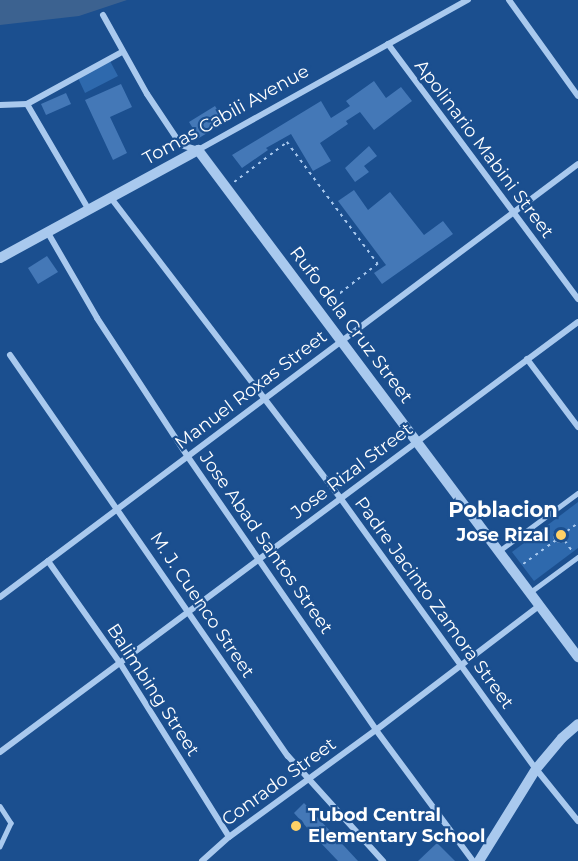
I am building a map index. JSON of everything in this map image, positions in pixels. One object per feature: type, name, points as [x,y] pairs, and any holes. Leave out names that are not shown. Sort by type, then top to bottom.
[{"type":"street","name":"Tomas Cabili Avenue","points":[[0,258],[468,0]]},
{"type":"street","points":[[509,0],[578,96]]},
{"type":"street","name":"Rufo dela Cruz Street","points":[[103,15],[122,52],[181,145],[198,150],[578,657]]},
{"type":"street","name":"Apolinario Mabini Street","points":[[388,44],[578,299]]},
{"type":"street","points":[[0,105],[27,104],[122,52]]},
{"type":"street","points":[[27,104],[90,210]]},
{"type":"street","name":"Manuel Roxas Street","points":[[0,597],[578,164]]},
{"type":"street","name":"Padre Jacinto Zamora Street","points":[[111,198],[340,499],[536,769],[578,821]]},
{"type":"street","name":"Jose Abad Santos Street","points":[[48,233],[97,318],[188,457],[261,559],[376,730],[473,861]]},
{"type":"street","name":"Jose Rizal Street","points":[[0,752],[578,322]]},
{"type":"street","name":"M. J. Cuenco Street","points":[[10,355],[261,717],[307,779],[382,861]]},
{"type":"street","points":[[527,359],[578,427]]},
{"type":"street","name":"Balimbing Street","points":[[48,561],[120,663],[229,837]]},
{"type":"street","name":"Conrado Street","points":[[202,861],[229,837],[376,730],[539,606]]},
{"type":"street","points":[[478,861],[536,769],[562,738],[578,724]]},
{"type":"lane","points":[[499,552],[578,493]]},
{"type":"lane","points":[[529,593],[578,557]]},
{"type":"lane","points":[[0,806],[11,823],[0,848]]},
{"type":"path","points":[[226,188],[287,142],[378,264],[319,310]]},
{"type":"path","points":[[547,516],[557,530],[556,540]]},
{"type":"path","points":[[578,523],[567,531],[566,541],[578,557]]},
{"type":"path","points":[[557,530],[562,528],[567,531]]},
{"type":"path","points":[[514,572],[556,540],[566,541]]},
{"type":"shaded area","points":[[0,0],[127,0],[79,16],[0,25]]},
{"type":"shaded area","points":[[110,61],[118,76],[85,93],[78,78]]},
{"type":"shaded area","points":[[578,502],[578,548],[534,581],[512,552]]},
{"type":"building","points":[[374,81],[386,98],[401,87],[412,101],[374,130],[360,112],[346,121],[348,124],[320,143],[331,161],[313,171],[291,134],[266,148],[268,150],[242,168],[232,155],[321,101],[331,118],[350,106],[346,101]]},
{"type":"building","points":[[121,84],[132,107],[110,117],[127,153],[113,160],[85,100]]},
{"type":"building","points":[[66,93],[71,104],[46,115],[41,104]]},
{"type":"building","points":[[215,106],[225,122],[199,138],[189,122]]},
{"type":"building","points":[[369,146],[377,156],[364,166],[369,172],[355,182],[345,168]]},
{"type":"building","points":[[354,190],[368,210],[390,192],[424,235],[443,221],[453,234],[382,284],[374,273],[386,265],[338,201]]},
{"type":"building","points":[[47,256],[58,272],[38,284],[28,268]]},
{"type":"building","points":[[304,803],[358,861],[338,861],[318,840],[294,813]]},
{"type":"building","points":[[437,843],[455,861],[418,861]]},
{"type":"place","name":"Jose Rizal","points":[[561,535]]},
{"type":"place","name":"Tubod Central Elementary School","points":[[296,826]]},
{"type":"district","name":"Poblacion","points":[[503,510]]}]
